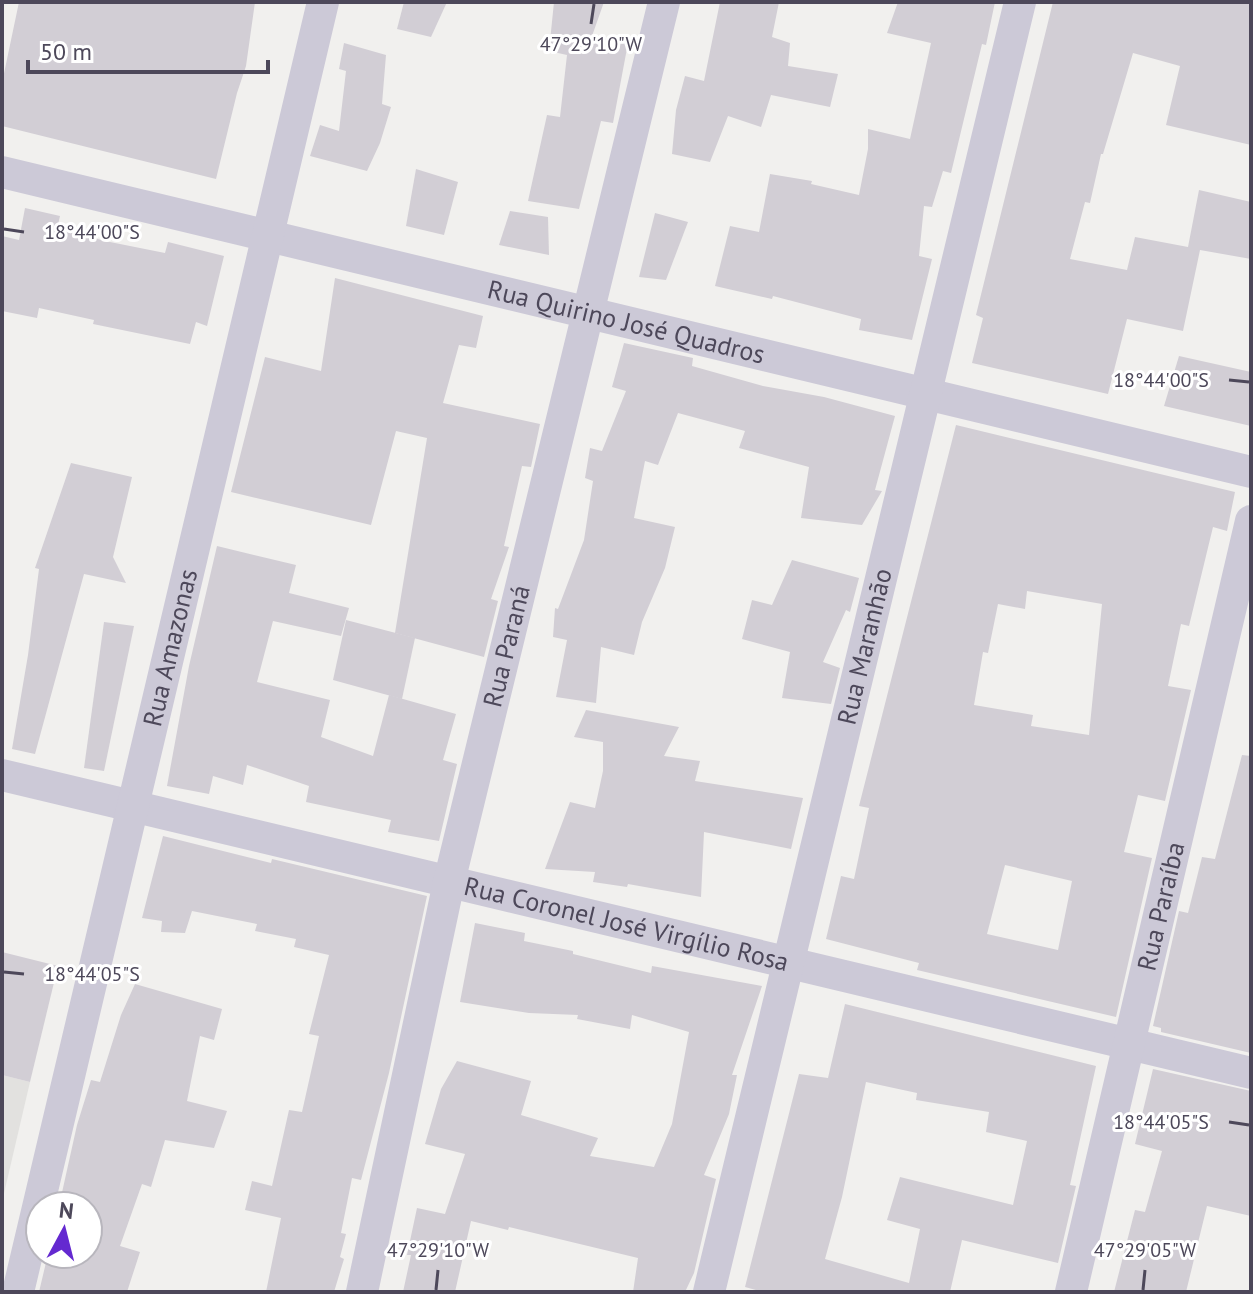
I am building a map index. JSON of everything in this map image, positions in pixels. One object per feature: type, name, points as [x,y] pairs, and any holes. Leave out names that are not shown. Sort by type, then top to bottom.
[{"type":"street","name":"Rua Amazonas","points":[[18,1292],[323,2]]},
{"type":"street","name":"Rua Paraná","points":[[362,1292],[449,882],[664,2]]},
{"type":"street","name":"Rua Maranhão","points":[[709,1292],[1020,2]]},
{"type":"street","name":"Rua Quirino José Quadros","points":[[2,172],[1251,472]]},
{"type":"street","name":"Rua Paraíba","points":[[1071,1292],[1251,521]]},
{"type":"street","name":"Rua Coronel José Virgílio Rosa","points":[[2,775],[1251,1073]]},
{"type":"shaded area","points":[[2,1075],[30,1082],[2,1202]]},
{"type":"building","points":[[19,2],[255,2],[246,66],[216,179],[2,126],[2,83]]},
{"type":"building","points":[[404,2],[447,2],[431,37],[397,29]]},
{"type":"building","points":[[554,2],[604,2],[592,36],[628,43],[613,123],[601,121],[579,209],[528,201],[547,115],[560,117],[567,55],[549,51]]},
{"type":"building","points":[[720,2],[779,2],[772,37],[790,43],[788,66],[838,74],[830,107],[771,95],[761,127],[728,116],[710,162],[672,154],[676,110],[685,76],[704,81]]},
{"type":"building","points":[[898,2],[995,2],[951,173],[943,171],[932,207],[924,206],[919,256],[932,259],[912,340],[859,330],[861,319],[773,296],[772,299],[715,286],[730,226],[759,232],[770,174],[812,181],[811,184],[859,195],[868,149],[868,129],[910,139],[931,43],[887,33]]},
{"type":"building","points":[[1053,2],[1251,2],[1251,145],[1166,125],[1180,66],[1133,53],[1101,154],[1090,203],[1085,202],[1070,259],[1127,270],[1135,237],[1188,247],[1199,190],[1251,202],[1251,259],[1200,250],[1183,331],[1127,319],[1108,394],[972,363],[983,318],[976,315]]},
{"type":"building","points":[[344,43],[386,55],[382,104],[391,107],[367,171],[310,156],[320,125],[339,131],[346,71],[339,69]]},
{"type":"building","points":[[416,169],[458,182],[444,235],[406,226]]},
{"type":"building","points":[[25,208],[60,216],[57,229],[110,242],[165,253],[168,242],[224,256],[207,326],[196,322],[190,344],[93,324],[94,320],[39,308],[37,318],[2,311],[2,236],[19,240]]},
{"type":"building","points":[[510,211],[548,217],[549,255],[499,245]]},
{"type":"building","points":[[655,213],[688,222],[666,280],[639,277]]},
{"type":"building","points":[[335,278],[483,316],[476,348],[459,345],[443,403],[540,424],[531,467],[522,466],[504,546],[509,547],[491,599],[498,601],[484,657],[395,633],[427,438],[396,431],[371,525],[231,492],[265,357],[321,371]]},
{"type":"building","points":[[624,343],[693,358],[692,366],[763,386],[824,397],[895,416],[875,490],[882,491],[862,525],[801,518],[809,467],[739,448],[745,431],[678,413],[658,465],[645,461],[634,518],[675,527],[665,568],[642,622],[634,655],[601,647],[596,703],[556,697],[567,640],[553,637],[555,608],[558,609],[584,540],[593,481],[585,478],[590,448],[602,451],[626,391],[612,387]]},
{"type":"building","points":[[1179,356],[1251,372],[1251,426],[1164,406]]},
{"type":"building","points":[[956,425],[1235,492],[1227,531],[1213,527],[1189,626],[1181,624],[1168,686],[1191,690],[1165,801],[1138,795],[1124,852],[1152,858],[1116,1017],[917,970],[919,963],[826,939],[841,876],[854,879],[869,808],[859,806]],"holes":[[[1027,591],[1102,604],[1089,735],[1031,726],[1033,715],[974,705],[983,652],[988,653],[998,604],[1025,609]],[[1005,865],[1072,881],[1058,950],[987,934]]]},
{"type":"building","points":[[71,463],[132,477],[113,557],[126,583],[84,574],[35,754],[12,749],[39,569],[35,568]]},
{"type":"building","points":[[217,546],[296,565],[289,593],[349,608],[341,636],[273,621],[257,682],[330,700],[321,737],[373,756],[389,695],[456,714],[443,760],[457,764],[439,841],[388,832],[391,820],[306,802],[309,786],[247,765],[243,785],[213,776],[209,794],[167,786],[189,666]]},
{"type":"building","points":[[792,560],[859,578],[850,612],[846,610],[823,662],[840,668],[831,704],[782,698],[790,652],[742,639],[752,600],[772,605]]},
{"type":"building","points":[[346,620],[415,638],[402,699],[333,680]]},
{"type":"building","points":[[104,622],[134,626],[104,771],[84,768]]},
{"type":"building","points":[[586,710],[679,727],[664,756],[700,761],[695,781],[803,798],[791,849],[704,832],[701,897],[628,884],[627,887],[593,882],[595,872],[545,869],[570,802],[595,808],[603,771],[603,742],[574,737]]},
{"type":"building","points":[[1242,755],[1251,756],[1251,1053],[1161,1032],[1161,1028],[1153,1026],[1179,911],[1188,913],[1202,857],[1215,859]]},
{"type":"building","points":[[163,836],[427,896],[389,1073],[361,1180],[352,1178],[341,1233],[346,1234],[340,1257],[344,1259],[334,1292],[266,1292],[281,1218],[245,1210],[252,1181],[272,1186],[289,1110],[302,1112],[319,1036],[309,1034],[329,955],[294,947],[296,939],[255,931],[257,924],[192,911],[185,933],[161,932],[162,921],[142,918]]},
{"type":"building","points":[[475,923],[525,933],[524,941],[651,973],[652,966],[762,986],[732,1075],[737,1075],[729,1114],[704,1175],[716,1179],[694,1273],[685,1292],[633,1292],[638,1258],[471,1221],[455,1292],[403,1292],[417,1208],[445,1214],[465,1154],[425,1144],[441,1089],[457,1061],[531,1081],[521,1115],[598,1138],[590,1156],[654,1167],[672,1124],[689,1032],[632,1015],[630,1029],[577,1019],[578,1015],[529,1013],[460,1002]]},
{"type":"building","points":[[2,952],[58,966],[30,1082],[2,1075]]},
{"type":"building","points":[[135,984],[222,1009],[214,1040],[200,1036],[187,1101],[227,1111],[214,1148],[165,1140],[151,1187],[142,1184],[120,1246],[140,1252],[127,1292],[39,1292],[44,1270],[104,1270],[104,1190],[63,1190],[91,1080],[100,1082],[121,1015]]},
{"type":"building","points":[[845,1004],[1096,1066],[1070,1185],[1076,1186],[1058,1263],[962,1240],[950,1292],[763,1292],[745,1287],[799,1074],[828,1078]],"holes":[[[866,1082],[917,1093],[916,1100],[989,1112],[986,1132],[1027,1141],[1013,1205],[900,1177],[887,1220],[920,1229],[909,1283],[825,1259],[842,1197]]]},
{"type":"building","points":[[1153,1069],[1251,1091],[1251,1216],[1207,1206],[1186,1292],[1114,1292],[1135,1210],[1145,1212],[1162,1151],[1135,1144]]}]
